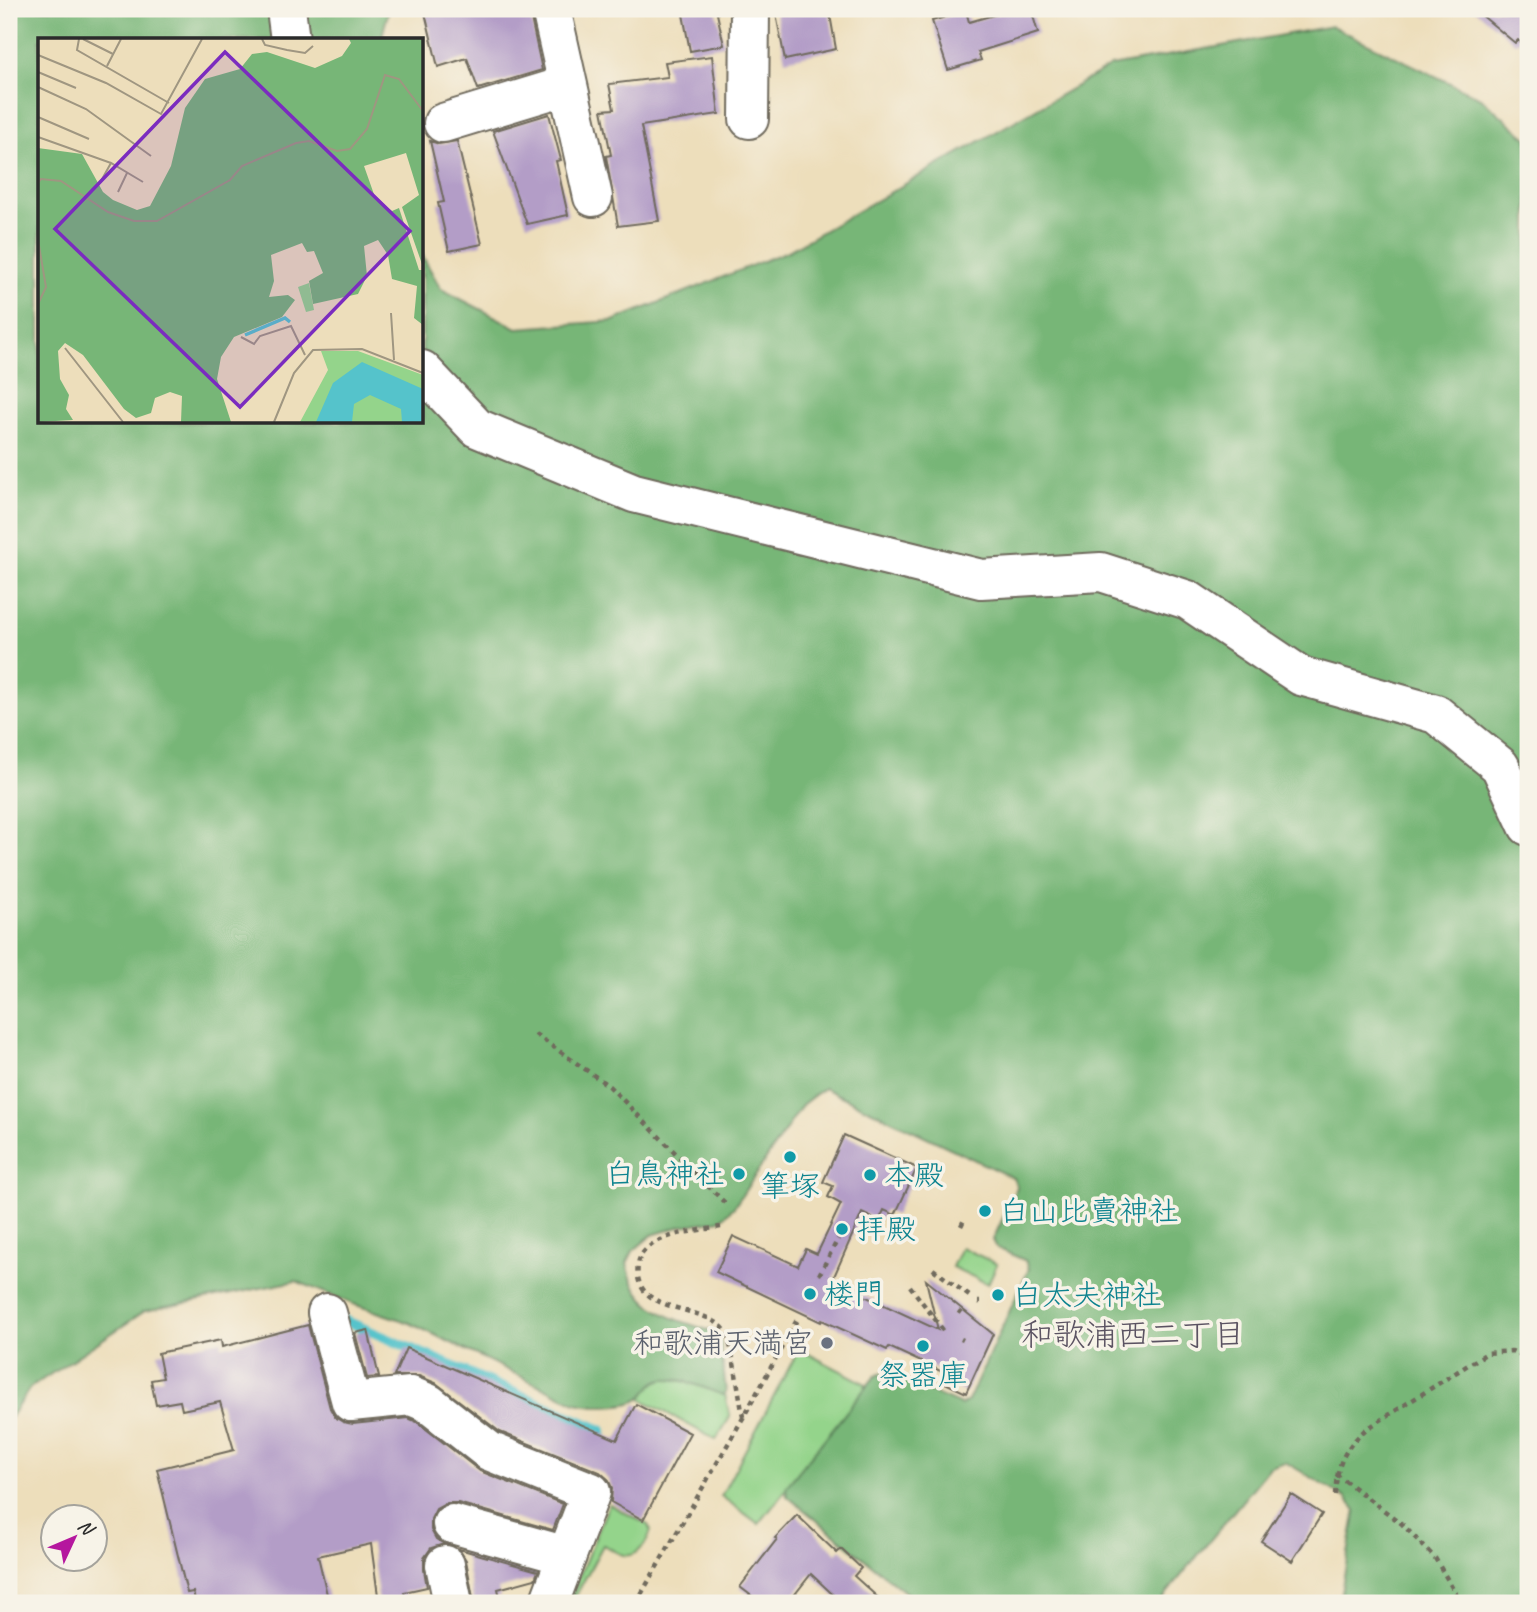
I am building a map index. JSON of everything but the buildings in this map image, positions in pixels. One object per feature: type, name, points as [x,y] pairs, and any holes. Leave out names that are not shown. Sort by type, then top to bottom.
[{"type":"street","points":[[286,9],[290,38]]},
{"type":"street","points":[[551,9],[593,197]]},
{"type":"street","points":[[749,119],[750,9]]},
{"type":"street","points":[[443,123],[568,85]]},
{"type":"street","points":[[424,372],[477,428],[634,493],[981,579],[1101,572],[1188,600],[1301,676],[1436,714],[1500,766],[1528,826]]},
{"type":"street","points":[[327,1313],[351,1402],[411,1396],[428,1403],[489,1451],[591,1492],[549,1603]]},
{"type":"street","points":[[452,1524],[566,1556]]},
{"type":"street","points":[[445,1565],[453,1603]]},
{"type":"path","points":[[535,1034],[608,1086],[727,1205]]},
{"type":"path","points":[[961,1226],[965,1218]]},
{"type":"path","points":[[721,1227],[658,1240],[642,1253],[637,1271],[641,1284],[653,1299],[713,1321],[726,1332],[743,1418]]},
{"type":"path","points":[[819,1275],[838,1239]]},
{"type":"path","points":[[933,1269],[972,1298]]},
{"type":"path","points":[[910,1286],[946,1334]]},
{"type":"path","points":[[636,1603],[798,1318]]},
{"type":"path","points":[[1335,1495],[1336,1474],[1348,1445],[1365,1430],[1487,1353],[1512,1351],[1528,1358]]},
{"type":"path","points":[[1336,1474],[1402,1524],[1435,1558],[1461,1603]]},
{"type":"path","points":[[1526,1603],[1528,1599]]},
{"type":"green space","points":[[9,9],[389,9],[382,38],[38,38],[38,424],[424,424],[424,259],[441,289],[517,328],[613,321],[788,251],[1111,66],[1332,26],[1481,98],[1528,139],[1528,1318],[1525,1324],[1528,1339],[1528,1580],[1516,1603],[1339,1603],[1356,1510],[1346,1498],[1285,1462],[1270,1467],[1159,1603],[923,1603],[915,1600],[787,1496],[786,1487],[875,1376],[884,1372],[961,1405],[968,1401],[1029,1269],[1026,1261],[997,1248],[993,1240],[1017,1187],[1013,1178],[824,1088],[803,1104],[734,1207],[720,1220],[682,1226],[652,1235],[633,1251],[627,1263],[632,1280],[648,1303],[672,1317],[716,1333],[720,1340],[726,1392],[723,1395],[687,1382],[665,1379],[655,1382],[640,1399],[630,1403],[606,1406],[576,1403],[410,1323],[296,1281],[145,1311],[30,1388],[9,1419]]},
{"type":"green space","points":[[961,1247],[997,1264],[988,1284],[952,1267]]},
{"type":"green space","points":[[799,1349],[866,1384],[759,1524],[721,1496]]},
{"type":"green space","points":[[665,1378],[725,1394],[730,1417],[716,1440],[639,1398],[651,1382]]},
{"type":"green space","points":[[609,1504],[648,1525],[650,1535],[642,1548],[634,1554],[624,1555],[603,1545],[572,1603],[568,1603]]},
{"type":"waterway","points":[[342,1319],[602,1430],[603,1445]]},
{"type":"place","name":"筆塚","points":[[790,1157]]},
{"type":"place","name":"白鳥神社","points":[[739,1174]]},
{"type":"place","name":"本殿","points":[[870,1175]]},
{"type":"place","name":"白山比賣神社","points":[[985,1211]]},
{"type":"place","name":"拝殿","points":[[842,1229]]},
{"type":"place","name":"楼門","points":[[810,1294]]},
{"type":"place","name":"白太夫神社","points":[[998,1295]]},
{"type":"place","name":"和歌浦天満宮","points":[[827,1343]]},
{"type":"place","name":"祭器庫","points":[[923,1346]]},
{"type":"district","name":"和歌浦西二丁目","points":[[1133,1334]]}]
